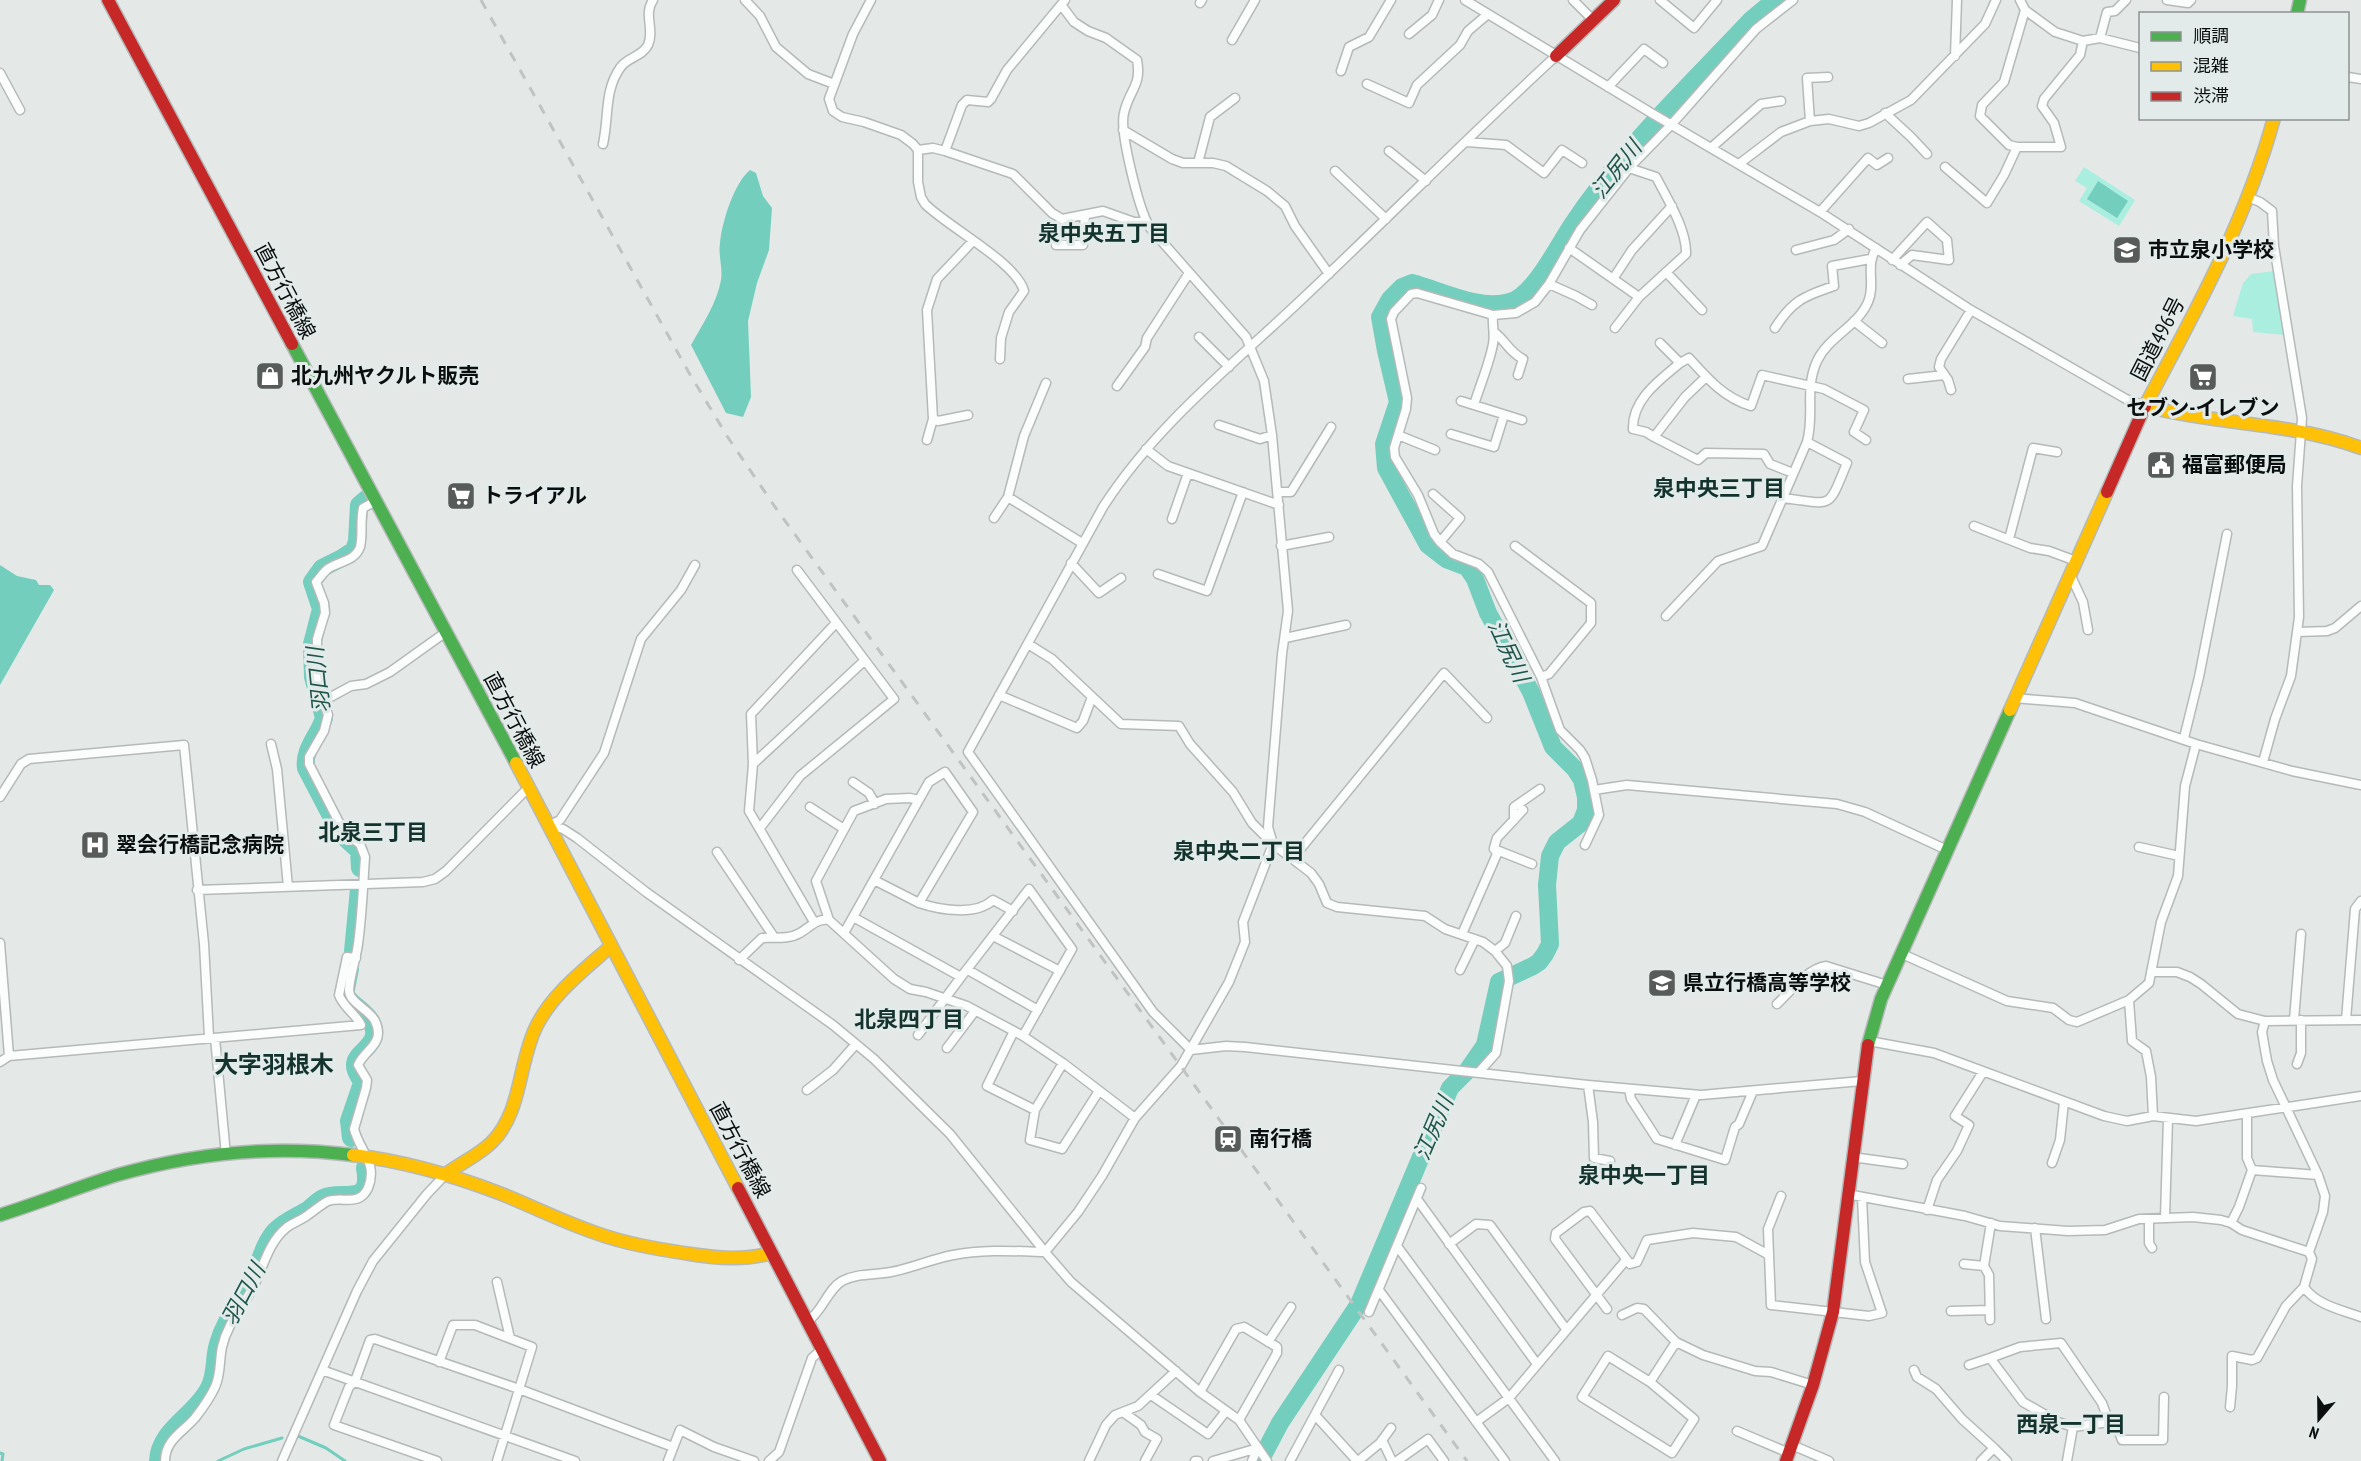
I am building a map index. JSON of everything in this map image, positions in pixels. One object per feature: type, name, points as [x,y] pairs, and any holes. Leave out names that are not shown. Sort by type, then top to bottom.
[{"type":"main road","name":"直方行橋線","points":[[108,0],[549,825],[880,1461]]},
{"type":"main road","points":[[1556,56],[1614,0]]},
{"type":"main road","name":"国道496号","points":[[2274,120],[2268,147],[2236,231],[2145,406],[2197,419],[2302,429],[2343,440],[2361,448]]},
{"type":"main road","points":[[1789,1453],[1813,1385],[1833,1312],[1862,1081],[1869,1041],[1887,986],[2145,406]]},
{"type":"main road","points":[[446,1174],[491,1143],[501,1130],[510,1115],[537,1026],[570,981],[611,946]]},
{"type":"main road","points":[[0,1215],[132,1171],[192,1158],[306,1151],[366,1157],[446,1174],[514,1199],[577,1226],[627,1241],[678,1252],[736,1260],[757,1258],[771,1253]]},
{"type":"street","points":[[603,144],[609,92],[623,63],[638,56],[647,47],[650,33],[647,14],[653,0]]},
{"type":"street","points":[[745,0],[760,16],[776,47],[808,74],[834,84]]},
{"type":"street","points":[[871,0],[853,34],[834,84],[829,99],[833,111],[842,117],[901,135],[913,144],[918,150],[918,182],[925,204],[1009,270],[1024,288],[1023,295],[1011,308],[1000,338],[1000,359]]},
{"type":"street","points":[[1232,40],[1255,0]]},
{"type":"street","points":[[1341,71],[1349,47],[1370,38],[1391,0]]},
{"type":"street","points":[[1409,34],[1432,15],[1439,0]]},
{"type":"street","points":[[1465,0],[1820,212],[1971,310],[2126,399],[2145,406]]},
{"type":"street","points":[[1573,0],[1594,21]]},
{"type":"street","points":[[1660,0],[1694,28],[1717,0]]},
{"type":"street","points":[[1585,845],[1599,815],[1585,759],[1580,750],[1560,730],[1541,677],[1488,572],[1479,564],[1453,554],[1440,542],[1434,534],[1418,495],[1395,457],[1394,448],[1406,409],[1407,398],[1392,325],[1394,312],[1406,298],[1417,293],[1493,315],[1516,313],[1526,308],[1540,296],[1549,284],[1569,248],[1600,203],[1629,168],[1671,125],[1756,29],[1793,0]]},
{"type":"street","points":[[1956,56],[1957,0]]},
{"type":"street","points":[[1739,164],[1781,132],[1810,121],[1829,119],[1859,126],[1911,100],[1985,24],[1996,0]]},
{"type":"street","points":[[2020,0],[2025,10],[2055,32],[2083,41],[2100,38],[2139,48]]},
{"type":"street","points":[[2100,38],[2107,12],[2115,11],[2126,0]]},
{"type":"street","points":[[2167,0],[2179,3],[2188,3],[2191,0]]},
{"type":"street","points":[[945,151],[962,105],[967,100],[988,102],[1007,70],[1064,3],[1074,22],[1106,38],[1137,60],[1138,84],[1124,113],[1123,130],[1142,209],[1147,222],[1158,237],[1246,337],[1264,381],[1278,492],[1288,611],[1268,827],[1273,844],[1243,922],[1245,942],[1229,982],[1191,1050],[1135,1118],[1102,1176],[1078,1212],[1044,1252]]},
{"type":"street","points":[[2025,10],[2004,82],[1982,105],[1980,111],[1980,116],[2009,145],[2061,147],[2054,123],[2042,105],[2044,99],[2080,55],[2083,41]]},
{"type":"street","points":[[1367,84],[1409,103],[1417,85],[1460,45],[1468,31],[1488,14]]},
{"type":"street","points":[[1608,87],[1644,49],[1663,63]]},
{"type":"street","points":[[1191,1050],[1153,1012],[968,752],[1082,543],[1120,481],[1146,449],[1556,56]]},
{"type":"street","points":[[0,73],[20,110]]},
{"type":"street","points":[[1810,121],[1807,78],[1827,77]]},
{"type":"street","points":[[1198,163],[1210,117],[1234,98]]},
{"type":"street","points":[[1712,147],[1761,104],[1781,100]]},
{"type":"street","points":[[1886,113],[1927,154]]},
{"type":"street","points":[[1123,130],[1183,163],[1213,163],[1226,166],[1277,199],[1285,206],[1295,226],[1329,274]]},
{"type":"street","points":[[1467,141],[1506,146],[1544,173],[1562,150],[1581,163]]},
{"type":"street","points":[[1945,167],[1987,203],[2017,147]]},
{"type":"street","points":[[918,150],[933,148],[945,151],[1013,174],[1058,217],[1066,219],[1103,212],[1134,222],[1147,222]]},
{"type":"street","points":[[1389,151],[1426,181]]},
{"type":"street","points":[[1820,212],[1868,158],[1877,165],[1888,158]]},
{"type":"street","points":[[1615,328],[1639,297],[1686,254],[1686,246],[1672,206],[1656,177],[1629,168]]},
{"type":"street","points":[[1335,171],[1386,219]]},
{"type":"street","points":[[2250,198],[2272,211],[2274,246],[2302,418],[2297,486],[2298,632],[2291,676],[2275,719],[2263,762]]},
{"type":"street","points":[[1613,279],[1632,250],[1672,206]]},
{"type":"street","points":[[1056,246],[1083,245],[1085,215]]},
{"type":"street","points":[[1926,222],[1947,240],[1949,260],[1912,255],[1896,262],[1926,222]]},
{"type":"street","points":[[1796,250],[1834,240],[1849,230]]},
{"type":"street","points":[[927,440],[933,419],[927,310],[937,279],[973,241]]},
{"type":"street","points":[[1569,248],[1639,297]]},
{"type":"street","points":[[1666,616],[1718,561],[1762,546],[1807,442],[1811,425],[1809,384],[1818,359],[1837,335],[1862,314],[1869,301],[1870,259],[1876,248]]},
{"type":"street","points":[[1775,328],[1796,301],[1834,286],[1832,266],[1870,259]]},
{"type":"street","points":[[1666,272],[1702,310]]},
{"type":"street","points":[[1117,386],[1145,347],[1147,338],[1189,273]]},
{"type":"street","points":[[1549,284],[1592,305]]},
{"type":"street","points":[[1952,390],[1939,367],[1941,359],[1971,310]]},
{"type":"street","points":[[1493,315],[1491,326],[1494,332],[1504,339],[1512,354],[1522,359],[1518,375]]},
{"type":"street","points":[[1854,321],[1882,343]]},
{"type":"street","points":[[1474,405],[1493,343],[1494,332]]},
{"type":"street","points":[[1199,337],[1229,367]]},
{"type":"street","points":[[1660,343],[1680,363]]},
{"type":"street","points":[[1793,473],[1770,464],[1764,454],[1706,453],[1698,460],[1646,432],[1634,429],[1634,418],[1656,382],[1689,358],[1725,394],[1750,406],[1762,375],[1824,389],[1864,410],[1854,432],[1866,440]]},
{"type":"street","points":[[1908,379],[1944,375]]},
{"type":"street","points":[[1654,437],[1684,397],[1706,377]]},
{"type":"street","points":[[994,518],[1008,497],[1024,436],[1046,382]]},
{"type":"street","points":[[1461,401],[1522,420]]},
{"type":"street","points":[[933,419],[938,421],[968,415]]},
{"type":"street","points":[[1451,434],[1494,447],[1504,415]]},
{"type":"street","points":[[1219,425],[1260,439],[1272,435]]},
{"type":"street","points":[[1278,492],[1291,492],[1331,427]]},
{"type":"street","points":[[1398,435],[1436,450]]},
{"type":"street","points":[[1783,498],[1825,503],[1832,499],[1847,462],[1807,442]]},
{"type":"street","points":[[2009,540],[2033,448],[2057,452]]},
{"type":"street","points":[[1146,449],[1168,466],[1279,505]]},
{"type":"street","points":[[1172,519],[1188,473]]},
{"type":"street","points":[[1158,574],[1207,591],[1243,492]]},
{"type":"street","points":[[1433,494],[1460,518],[1440,542]]},
{"type":"street","points":[[1008,497],[1082,543]]},
{"type":"street","points":[[165,1461],[169,1443],[194,1419],[211,1394],[221,1369],[222,1348],[228,1328],[251,1291],[278,1235],[325,1202],[353,1201],[360,1198],[368,1188],[371,1178],[372,1166],[354,1129],[367,1080],[358,1065],[361,1059],[373,1049],[377,1032],[376,1022],[350,995],[356,958],[364,856],[360,844],[344,832],[309,764],[309,757],[324,731],[328,716],[317,678],[317,639],[325,613],[316,582],[329,568],[350,559],[357,553],[361,538],[360,520],[363,508],[376,501]]},
{"type":"street","points":[[1974,526],[2009,540],[2076,561]]},
{"type":"street","points":[[2184,738],[2199,677],[2227,534]]},
{"type":"street","points":[[1281,546],[1329,537]]},
{"type":"street","points":[[1515,546],[1591,603],[1591,623],[1549,674],[1541,677]]},
{"type":"street","points":[[1071,563],[1099,593],[1121,578]]},
{"type":"street","points":[[549,825],[560,820],[604,753],[641,639],[681,590],[695,565]]},
{"type":"street","points":[[760,828],[800,776],[894,699],[835,624],[797,570]]},
{"type":"street","points":[[2070,574],[2083,602],[2088,630]]},
{"type":"street","points":[[2298,632],[2328,631],[2335,628],[2361,606]]},
{"type":"street","points":[[814,922],[749,811],[753,764],[751,714],[835,624]]},
{"type":"street","points":[[1285,638],[1346,625]]},
{"type":"street","points":[[327,699],[351,686],[355,688],[390,672],[446,632]]},
{"type":"street","points":[[1028,644],[1052,659],[1121,724],[1179,726],[1190,744],[1233,792],[1252,823],[1273,844],[1311,873],[1319,884],[1323,897],[1330,905],[1425,916],[1445,929],[1475,939],[1495,951],[1507,966],[1509,981],[1496,1053],[1479,1072]]},
{"type":"street","points":[[753,764],[864,661]]},
{"type":"street","points":[[1293,858],[1444,673],[1487,718]]},
{"type":"street","points":[[999,695],[1077,728],[1083,721],[1092,697]]},
{"type":"street","points":[[2014,699],[2075,703],[2184,738],[2196,744],[2292,771],[2361,785]]},
{"type":"street","points":[[271,744],[277,769],[288,886]]},
{"type":"street","points":[[1900,953],[2007,1001],[2053,1008],[2069,1020],[2077,1022],[2129,1000],[2149,983],[2161,922],[2178,876],[2185,786],[2196,744]]},
{"type":"street","points":[[0,797],[21,764],[29,759],[184,745],[212,1038],[226,1155]]},
{"type":"street","points":[[844,933],[929,782],[945,772],[973,812],[919,903]]},
{"type":"street","points":[[853,782],[869,793],[875,804]]},
{"type":"street","points":[[1594,790],[1627,785],[1838,804],[1865,812],[1947,850]]},
{"type":"street","points":[[197,890],[423,882],[435,879],[447,871],[528,788]]},
{"type":"street","points":[[1514,820],[1514,807],[1540,789]]},
{"type":"street","points":[[919,800],[886,799],[854,811],[816,881],[829,920],[894,978],[910,989],[926,992],[975,1011],[1023,1036],[1063,1063],[1135,1118]]},
{"type":"street","points":[[810,807],[844,829]]},
{"type":"street","points":[[1462,934],[1497,854],[1494,849],[1497,838],[1523,810]]},
{"type":"street","points":[[549,825],[563,829],[577,838],[739,960],[833,1025],[905,1087],[950,1134],[1044,1252],[1071,1282],[1200,1392],[1239,1420],[1267,1461]]},
{"type":"street","points":[[2139,847],[2179,856]]},
{"type":"street","points":[[1494,849],[1532,864]]},
{"type":"street","points":[[717,852],[774,937]]},
{"type":"street","points":[[874,880],[919,903],[940,910],[985,907],[993,900],[1013,911]]},
{"type":"street","points":[[918,1035],[1029,890],[1072,949],[1023,1036]]},
{"type":"street","points":[[2346,1020],[2355,909],[2361,900]]},
{"type":"street","points":[[853,916],[1038,1010]]},
{"type":"street","points":[[1495,951],[1505,943],[1516,916]]},
{"type":"street","points":[[739,960],[762,938],[787,938],[798,934],[814,922],[829,920]]},
{"type":"street","points":[[2297,1064],[2301,1053],[2298,1020],[2301,934]]},
{"type":"street","points":[[993,936],[1060,971]]},
{"type":"street","points":[[1460,970],[1475,939]]},
{"type":"street","points":[[0,943],[9,1056]]},
{"type":"street","points":[[0,1062],[9,1056],[361,1025],[358,1018],[340,1000],[339,995],[347,957],[356,958]]},
{"type":"street","points":[[2351,958],[2361,958]]},
{"type":"street","points":[[1777,1004],[1811,971],[1826,966],[1887,986]]},
{"type":"street","points":[[2151,972],[2177,972],[2190,977],[2238,1014],[2265,1021],[2361,1020]]},
{"type":"street","points":[[2129,1000],[2132,1041],[2146,1052],[2151,1077],[2153,1116]]},
{"type":"street","points":[[947,1048],[975,1011]]},
{"type":"street","points":[[2230,1407],[2232,1356],[2257,1358],[2286,1305],[2304,1287],[2312,1259],[2309,1252],[2325,1204],[2325,1196],[2318,1175],[2289,1109],[2273,1080],[2262,1032],[2265,1021]]},
{"type":"street","points":[[1014,1031],[987,1086],[1035,1110]]},
{"type":"street","points":[[1869,1041],[1934,1053],[2064,1102],[2104,1116],[2127,1121],[2153,1116],[2196,1121],[2289,1109],[2361,1096]]},
{"type":"street","points":[[807,1090],[833,1070],[856,1044]]},
{"type":"street","points":[[1191,1050],[1226,1046],[1245,1047],[1696,1095],[1862,1081]]},
{"type":"street","points":[[1063,1063],[1035,1110],[1030,1140],[1062,1149],[1099,1091]]},
{"type":"street","points":[[1927,1210],[1936,1180],[1957,1151],[1969,1125],[1955,1116],[1983,1072]]},
{"type":"street","points":[[1588,1085],[1593,1122],[1594,1158],[1610,1161]]},
{"type":"street","points":[[1629,1089],[1630,1099],[1657,1139],[1725,1160],[1735,1127],[1753,1091]]},
{"type":"street","points":[[1675,1145],[1696,1095]]},
{"type":"street","points":[[2052,1163],[2060,1140],[2064,1102]]},
{"type":"street","points":[[2231,1223],[2240,1207],[2252,1170],[2247,1158],[2247,1114]]},
{"type":"street","points":[[2165,1217],[2169,1119]]},
{"type":"street","points":[[1852,1157],[1903,1164]]},
{"type":"street","points":[[2252,1170],[2318,1175]]},
{"type":"street","points":[[282,1461],[373,1261],[420,1202],[446,1174]]},
{"type":"street","points":[[1369,1312],[1421,1188]]},
{"type":"street","points":[[1847,1194],[1965,1216],[2000,1226],[2067,1231],[2105,1230],[2139,1219],[2193,1216],[2231,1223],[2242,1230],[2309,1252]]},
{"type":"street","points":[[1781,1196],[1768,1228],[1771,1305],[1869,1316],[1882,1313],[1865,1262],[1862,1198]]},
{"type":"street","points":[[1417,1199],[1537,1364]]},
{"type":"street","points":[[1606,1309],[1555,1239],[1556,1233],[1584,1212],[1590,1211],[1630,1264],[1637,1262],[1647,1240],[1693,1233],[1736,1237],[1769,1255]]},
{"type":"street","points":[[2149,1219],[2149,1243],[2152,1248]]},
{"type":"street","points":[[1990,1320],[1989,1275],[1984,1266],[1991,1223]]},
{"type":"street","points":[[1449,1244],[1476,1224],[1490,1225],[1566,1329]]},
{"type":"street","points":[[2035,1228],[2046,1319]]},
{"type":"street","points":[[1397,1246],[1555,1461]]},
{"type":"street","points":[[807,1322],[817,1315],[832,1290],[841,1282],[855,1276],[891,1272],[953,1255],[984,1251],[1044,1252]]},
{"type":"street","points":[[1476,1422],[1509,1398],[1626,1260]]},
{"type":"street","points":[[1964,1264],[1984,1266]]},
{"type":"street","points":[[497,1282],[510,1338]]},
{"type":"street","points":[[2304,1287],[2309,1294],[2319,1300],[2361,1317]]},
{"type":"street","points":[[1379,1290],[1505,1461]]},
{"type":"street","points":[[1268,1342],[1291,1307]]},
{"type":"street","points":[[1622,1315],[1637,1308],[1644,1309],[1676,1342],[1703,1355],[1813,1385]]},
{"type":"street","points":[[1951,1311],[1990,1310]]},
{"type":"street","points":[[439,1362],[453,1325],[475,1325],[532,1347],[497,1461]]},
{"type":"street","points":[[1200,1392],[1236,1329],[1244,1327],[1277,1347],[1276,1353],[1239,1420]]},
{"type":"street","points":[[436,1461],[334,1425],[349,1387],[355,1381],[370,1340],[375,1339],[519,1389],[673,1447]]},
{"type":"street","points":[[1650,1382],[1676,1342]]},
{"type":"street","points":[[1969,1365],[2020,1347],[2061,1343],[2102,1402],[2109,1422],[2118,1429],[2122,1440],[2163,1440],[2164,1397]]},
{"type":"street","points":[[769,1461],[779,1452],[812,1358],[822,1349]]},
{"type":"street","points":[[1608,1356],[1650,1382],[1694,1419],[1672,1454],[1582,1397],[1608,1356]]},
{"type":"street","points":[[1990,1358],[2023,1402],[2058,1422],[2073,1427],[2109,1422]]},
{"type":"street","points":[[322,1370],[575,1461]]},
{"type":"street","points":[[1290,1461],[1339,1370]]},
{"type":"street","points":[[1914,1370],[1917,1377],[1936,1389],[1962,1419],[2007,1461]]},
{"type":"street","points":[[1089,1461],[1106,1425],[1115,1415],[1138,1406],[1176,1371]]},
{"type":"street","points":[[1151,1395],[1208,1434],[1226,1411]]},
{"type":"street","points":[[1123,1412],[1156,1439],[1144,1461]]},
{"type":"street","points":[[1315,1415],[1358,1461],[1382,1440],[1391,1428]]},
{"type":"street","points":[[2067,1461],[2073,1427]]},
{"type":"street","points":[[668,1461],[680,1430],[714,1447],[754,1461]]},
{"type":"street","points":[[1737,1431],[1789,1453],[1829,1461]]},
{"type":"street","points":[[1397,1461],[1428,1439],[1444,1461]]},
{"type":"street","points":[[1382,1440],[1392,1461]]},
{"type":"street","points":[[1213,1461],[1258,1448]]},
{"type":"street","points":[[1252,1461],[1258,1448]]},
{"type":"street","points":[[1981,1461],[1995,1448]]},
{"type":"shaded area","points":[[2084,167],[2135,200],[2119,226],[2079,201],[2087,188],[2075,181]]},
{"type":"shaded area","points":[[750,170],[756,173],[763,196],[772,208],[769,250],[757,283],[748,321],[751,397],[743,417],[726,413],[691,345],[709,314],[719,289],[723,225],[734,193]]},
{"type":"shaded area","points":[[2098,181],[2128,201],[2117,218],[2087,199]]},
{"type":"shaded area","points":[[2274,271],[2284,335],[2253,332],[2252,319],[2233,316],[2243,283],[2251,274]]},
{"type":"shaded area","points":[[0,565],[17,576],[36,580],[39,585],[50,585],[54,590],[0,685]]},
{"type":"waterway","name":"江尻川","points":[[1260,1461],[1280,1423],[1359,1304],[1450,1088],[1467,1071],[1485,1045],[1499,982],[1533,966],[1545,954],[1550,944],[1547,885],[1550,856],[1557,842],[1581,823],[1586,810],[1582,780],[1575,769],[1553,747],[1531,692],[1488,613],[1475,579],[1467,567],[1446,559],[1428,545],[1386,468],[1384,444],[1398,402],[1380,317],[1390,299],[1402,287],[1412,283],[1461,299],[1486,304],[1510,302],[1519,298],[1536,280],[1592,197],[1634,144],[1751,20],[1775,0]]},
{"type":"waterway","name":"羽口川","points":[[360,868],[359,851],[340,833],[306,768],[306,761],[309,748],[324,718],[313,677],[312,644],[321,609],[312,582],[322,568],[354,550],[357,541],[359,505],[366,499]]},
{"type":"waterway","name":"羽口川","points":[[353,951],[359,889]]},
{"type":"waterway","name":"羽口川","points":[[350,969],[345,994],[368,1017],[374,1029],[371,1042],[356,1060],[355,1068],[362,1083],[349,1121],[351,1138]]},
{"type":"waterway","name":"羽口川","points":[[158,1461],[160,1450],[171,1431],[196,1406],[209,1388],[221,1335],[250,1284],[264,1250],[275,1231],[321,1199],[360,1193],[366,1180],[365,1168]]},
{"type":"waterway","points":[[298,1436],[326,1448],[345,1461]]},
{"type":"waterway","points":[[218,1461],[244,1449],[282,1438]]},
{"type":"waterway","points":[[0,1453],[3,1454],[2,1461]]},
{"type":"railway","points":[[481,0],[688,371],[727,436],[775,507],[1467,1461]]},
{"type":"traffic: fast","points":[[2297,12],[2300,0]]},
{"type":"traffic: fast","points":[[292,344],[516,763]]},
{"type":"traffic: fast","points":[[1868,1045],[1881,999],[2010,710]]},
{"type":"traffic: fast","points":[[0,1215],[117,1175],[175,1161],[264,1151],[353,1155]]},
{"type":"traffic: slow","points":[[2273,120],[2234,230],[2145,406],[2199,417],[2308,433],[2361,448]]},
{"type":"traffic: slow","points":[[2010,710],[2107,492]]},
{"type":"traffic: slow","points":[[516,763],[738,1188]]},
{"type":"traffic: slow","points":[[446,1174],[487,1147],[502,1130],[514,1102],[530,1041],[543,1015],[569,983],[611,946]]},
{"type":"traffic: slow","points":[[353,1155],[409,1165],[463,1180],[584,1229],[630,1243],[720,1258],[741,1258],[771,1253]]},
{"type":"traffic: jam","points":[[108,0],[292,344]]},
{"type":"traffic: jam","points":[[1556,56],[1614,0]]},
{"type":"traffic: jam","points":[[2107,492],[2145,406]]},
{"type":"traffic: jam","points":[[1786,1461],[1813,1385],[1833,1312],[1868,1045]]},
{"type":"traffic: jam","points":[[738,1188],[880,1461]]},
{"type":"place","name":"市立泉小学校","points":[[2127,250]]},
{"type":"place","name":"北九州ヤクルト販売","points":[[270,376]]},
{"type":"place","name":"セブン-イレブン","points":[[2203,377]]},
{"type":"place","name":"福富郵便局","points":[[2161,465]]},
{"type":"place","name":"トライアル","points":[[461,496]]},
{"type":"place","name":"翠会行橋記念病院","points":[[95,845]]},
{"type":"place","name":"県立行橋高等学校","points":[[1662,983]]},
{"type":"place","name":"南行橋","points":[[1228,1139]]},
{"type":"district","name":"泉中央五丁目","points":[[1104,233]]},
{"type":"district","name":"泉中央三丁目","points":[[1719,488]]},
{"type":"district","name":"北泉三丁目","points":[[373,832]]},
{"type":"district","name":"泉中央二丁目","points":[[1239,851]]},
{"type":"district","name":"北泉四丁目","points":[[909,1019]]},
{"type":"district","name":"大字羽根木","points":[[274,1065]]},
{"type":"district","name":"泉中央一丁目","points":[[1644,1175]]},
{"type":"district","name":"西泉一丁目","points":[[2071,1424]]}]
